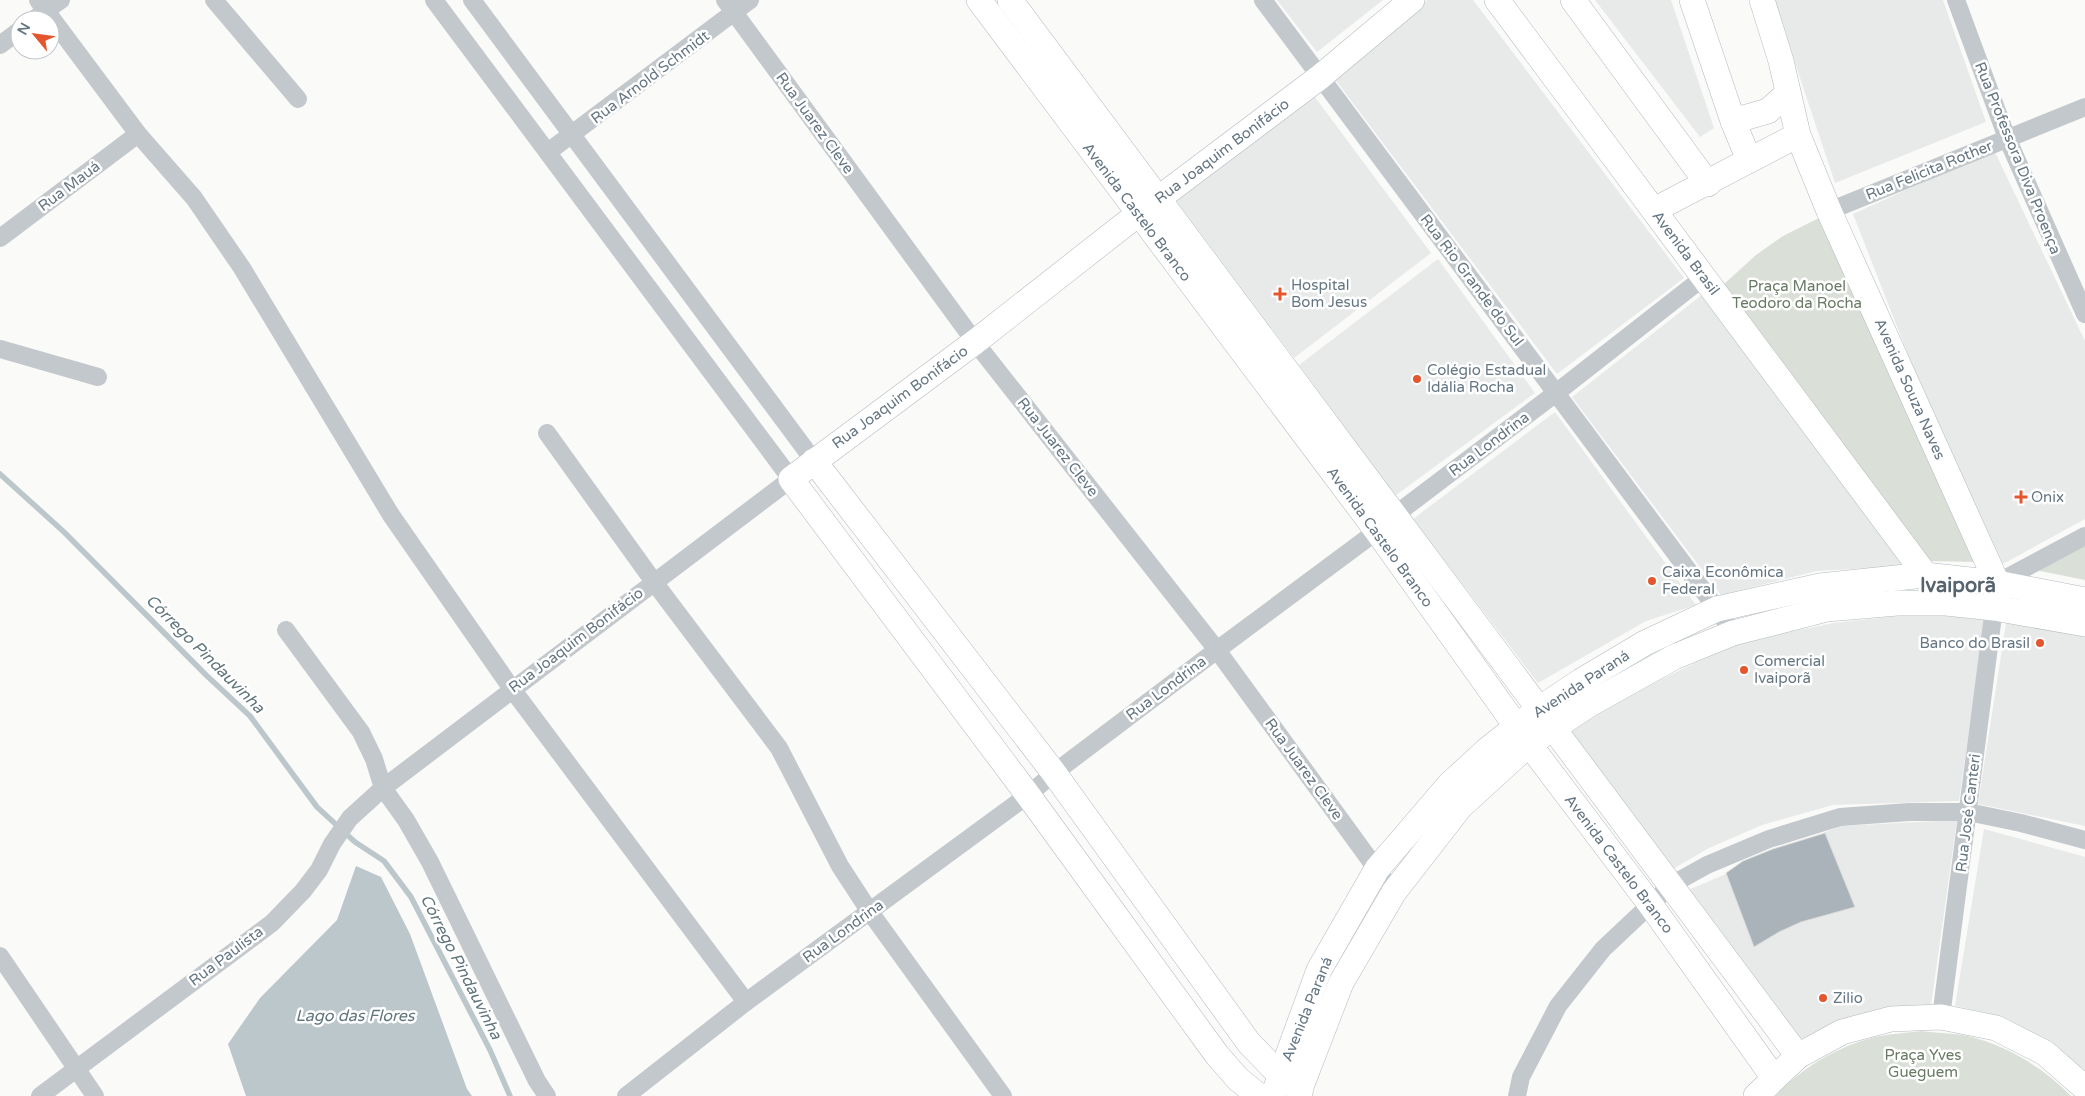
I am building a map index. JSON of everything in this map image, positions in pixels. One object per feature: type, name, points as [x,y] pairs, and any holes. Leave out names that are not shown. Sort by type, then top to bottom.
[{"type":"street","points":[[39,10],[61,0]]},
{"type":"street","points":[[214,0],[298,99]]},
{"type":"street","points":[[434,0],[1028,795],[1217,1055],[1238,1079],[1258,1096]]},
{"type":"street","points":[[472,0],[571,136],[814,461],[1054,772],[1249,1043],[1289,1088]]},
{"type":"street","name":"Rua Arnold Schmidt","points":[[548,152],[571,136],[730,6],[750,0]]},
{"type":"street","name":"Avenida Castelo Branco","points":[[980,0],[1138,214],[1545,718],[1798,1056]]},
{"type":"street","name":"Avenida Castelo Branco","points":[[1010,0],[1158,199],[1386,523],[1524,735],[1650,904],[1774,1078]]},
{"type":"street","name":"Rua Rio Grande do Sul","points":[[1263,0],[1733,633]]},
{"type":"street","name":"Rua Joaquim Bonifácio","points":[[383,788],[814,461],[975,342],[1138,214],[1320,76],[1412,0]]},
{"type":"street","name":"Avenida Brasil","points":[[1497,0],[1946,602]]},
{"type":"street","points":[[1573,0],[1708,184]]},
{"type":"street","points":[[1692,0],[1733,121],[1749,160]]},
{"type":"street","name":"Avenida Souza Naves","points":[[1762,0],[1781,61],[1798,136],[1829,212],[1997,583]]},
{"type":"street","name":"Rua Professora Diva Proença","points":[[1956,0],[2007,138],[2085,314]]},
{"type":"street","name":"Rua Juarez Cleve","points":[[730,6],[975,342],[1217,650],[1394,892]]},
{"type":"street","points":[[60,36],[138,134],[194,198],[242,268],[391,515],[512,689],[746,1002]]},
{"type":"street","points":[[1733,121],[1768,111],[1788,94]]},
{"type":"street","name":"Rua Felicita Rother","points":[[1829,212],[2085,107]]},
{"type":"street","name":"Rua Mauá","points":[[0,238],[138,134]]},
{"type":"street","points":[[1654,210],[1708,184],[1749,160],[1798,136]]},
{"type":"street","name":"Rua Londrina","points":[[626,1096],[746,1002],[1028,795],[1054,772],[1386,523],[1704,277]]},
{"type":"street","points":[[0,349],[98,377]]},
{"type":"street","points":[[547,433],[654,582],[779,748],[840,866],[870,912],[1002,1096]]},
{"type":"street","points":[[1994,608],[1997,583],[2085,536]]},
{"type":"street","name":"Avenida Paraná","points":[[1289,1088],[1342,983],[1394,892],[1460,807],[1524,735],[1545,718],[1581,681],[1645,643],[1717,609],[1820,586],[1925,575],[1997,583],[2085,600]]},
{"type":"street","name":"Avenida Paraná","points":[[1545,718],[1674,657],[1733,633],[1828,609],[1897,603],[1946,602],[1994,608],[2085,624]]},
{"type":"street","name":"Rua José Canteri","points":[[1941,1017],[1994,608]]},
{"type":"street","points":[[286,630],[361,732],[374,759],[383,788],[406,820],[430,862],[533,1072],[547,1096]]},
{"type":"street","name":"Avenida Paraná","points":[[1289,1088],[1319,970],[1377,869],[1450,784],[1488,749],[1524,735]]},
{"type":"street","name":"Rua Paulista","points":[[40,1096],[272,923],[303,891],[319,870],[332,844],[350,818],[383,788]]},
{"type":"street","points":[[1517,1096],[1521,1077],[1558,1006],[1602,949],[1671,885],[1707,865],[1769,839],[1840,817],[1909,812],[1968,812],[2085,840]]},
{"type":"street","points":[[0,956],[95,1096]]},
{"type":"street","points":[[1756,1096],[1798,1056],[1842,1032],[1891,1019],[1941,1017],[1996,1028],[2046,1053],[2085,1088]]},
{"type":"shaded area","points":[[1277,0],[1383,0],[1317,52]]},
{"type":"shaded area","points":[[1427,0],[1473,0],[1684,278],[1557,374],[1331,74]]},
{"type":"shaded area","points":[[1595,0],[1671,0],[1714,128],[1700,137]]},
{"type":"shaded area","points":[[1774,0],[1943,0],[1986,122],[1835,183]]},
{"type":"shaded area","points":[[1312,93],[1431,253],[1294,358],[1175,199]]},
{"type":"shaded area","points":[[1994,150],[2085,341],[2085,519],[2003,564],[1941,439],[1853,214]]},
{"type":"shaded area","name":"Colégio Estadual Idália Rocha","points":[[1438,259],[1535,393],[1395,496],[1299,365]]},
{"type":"shaded area","points":[[1703,294],[1905,566],[1817,571],[1721,595],[1572,397]]},
{"type":"shaded area","points":[[1555,412],[1696,605],[1646,621],[1538,683],[1413,519]]},
{"type":"shaded area","points":[[1896,616],[1946,616],[1985,619],[1959,801],[1833,805],[1762,825],[1709,848],[1673,869],[1567,731],[1592,713],[1738,642],[1834,623]]},
{"type":"shaded area","points":[[2006,623],[2066,630],[2085,637],[2085,826],[1978,804]]},
{"type":"shaded area","points":[[1957,820],[1931,1006],[1801,1043],[1688,890],[1840,826]]},
{"type":"shaded area","points":[[1984,829],[2085,857],[2085,1070],[2053,1046],[1996,1015],[1955,1006]]},
{"type":"green space","name":"Praça Manoel Teodoro da Rocha","points":[[1823,216],[1975,562],[1928,561],[1723,285],[1756,255],[1783,236]]},
{"type":"green space","points":[[2085,545],[2085,580],[2035,570]]},
{"type":"green space","name":"Praça Yves Gueguem","points":[[1921,1031],[1968,1036],[2011,1052],[2036,1067],[2071,1096],[1775,1096],[1808,1068],[1847,1046],[1875,1037]]},
{"type":"water","name":"Lago das Flores","points":[[356,866],[381,877],[410,934],[467,1089],[472,1096],[246,1096],[228,1044],[260,998],[337,920]]},
{"type":"building","points":[[1825,833],[1855,907],[1801,922],[1779,932],[1754,947],[1726,873],[1743,861],[1773,849]]},
{"type":"waterway","name":"Córrego Pindauvinha","points":[[0,474],[64,532],[206,675],[250,716],[317,807],[355,842],[384,861],[411,897],[490,1050],[510,1096]]},
{"type":"place","name":"Hospital Bom Jesus","points":[[1280,294]]},
{"type":"place","name":"Colégio Estadual Idália Rocha","points":[[1417,379]]},
{"type":"place","name":"Onix","points":[[2021,497]]},
{"type":"place","name":"Caixa Econômica Federal","points":[[1652,581]]},
{"type":"place","name":"Banco do Brasil","points":[[2040,643]]},
{"type":"place","name":"Comercial Ivaiporã","points":[[1744,670]]},
{"type":"place","name":"Zilio","points":[[1823,998]]},
{"type":"district","name":"Ivaiporã","points":[[1958,586]]}]
